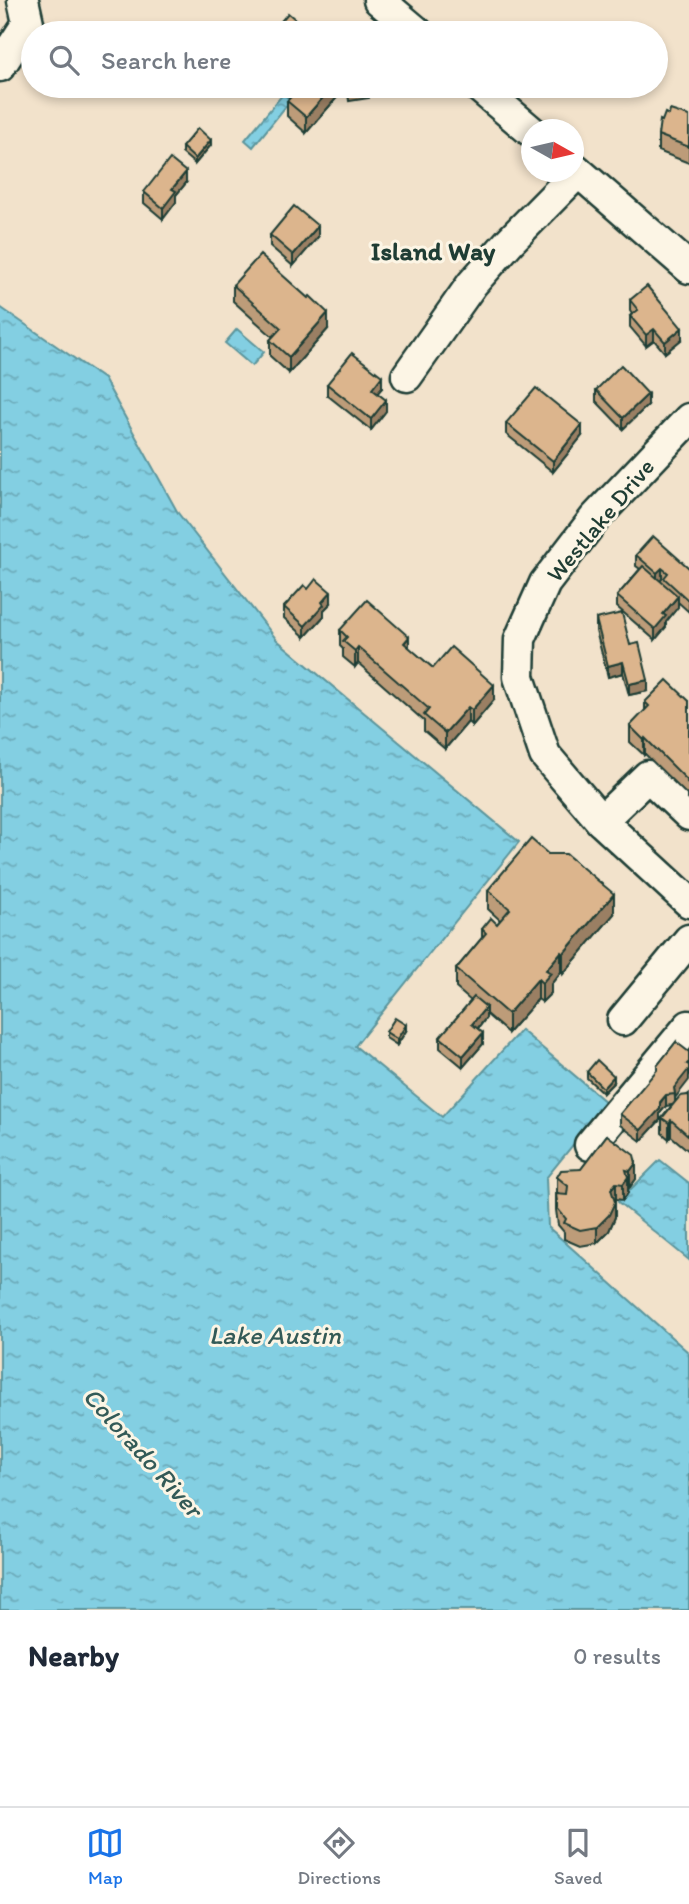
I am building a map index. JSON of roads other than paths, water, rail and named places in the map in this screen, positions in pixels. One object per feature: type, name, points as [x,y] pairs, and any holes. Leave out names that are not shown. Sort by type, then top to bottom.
[{"type":"street","points":[[23,0],[28,21]]},
{"type":"street","points":[[379,0],[404,21]]},
{"type":"street","points":[[0,66],[21,34]]},
{"type":"street","points":[[492,98],[521,123]]},
{"type":"street","points":[[584,177],[689,268]]},
{"type":"street","points":[[407,376],[472,284],[565,182]]},
{"type":"street","name":"Westlake Drive","points":[[689,419],[595,518],[545,583],[520,639],[519,677],[545,755],[601,821],[689,902]]},
{"type":"street","points":[[601,821],[648,776],[689,815]]},
{"type":"street","points":[[623,1020],[689,940]]},
{"type":"street","points":[[590,1145],[689,1026]]},
{"type":"water","points":[[280,98],[291,100],[253,147],[245,140]]},
{"type":"water","name":"Lake Austin","points":[[0,307],[104,379],[178,513],[277,640],[519,842],[355,1046],[442,1117],[521,1030],[607,1103],[546,1178],[548,1227],[689,1353],[689,1610],[0,1610]]},
{"type":"water","points":[[237,329],[264,352],[252,366],[225,343]]},
{"type":"water","points":[[660,1160],[689,1183],[689,1260],[618,1202]]},
{"type":"district","name":"Island Way","points":[[433,251]]},
{"type":"water label","name":"Colorado River","points":[[143,1452]]}]
